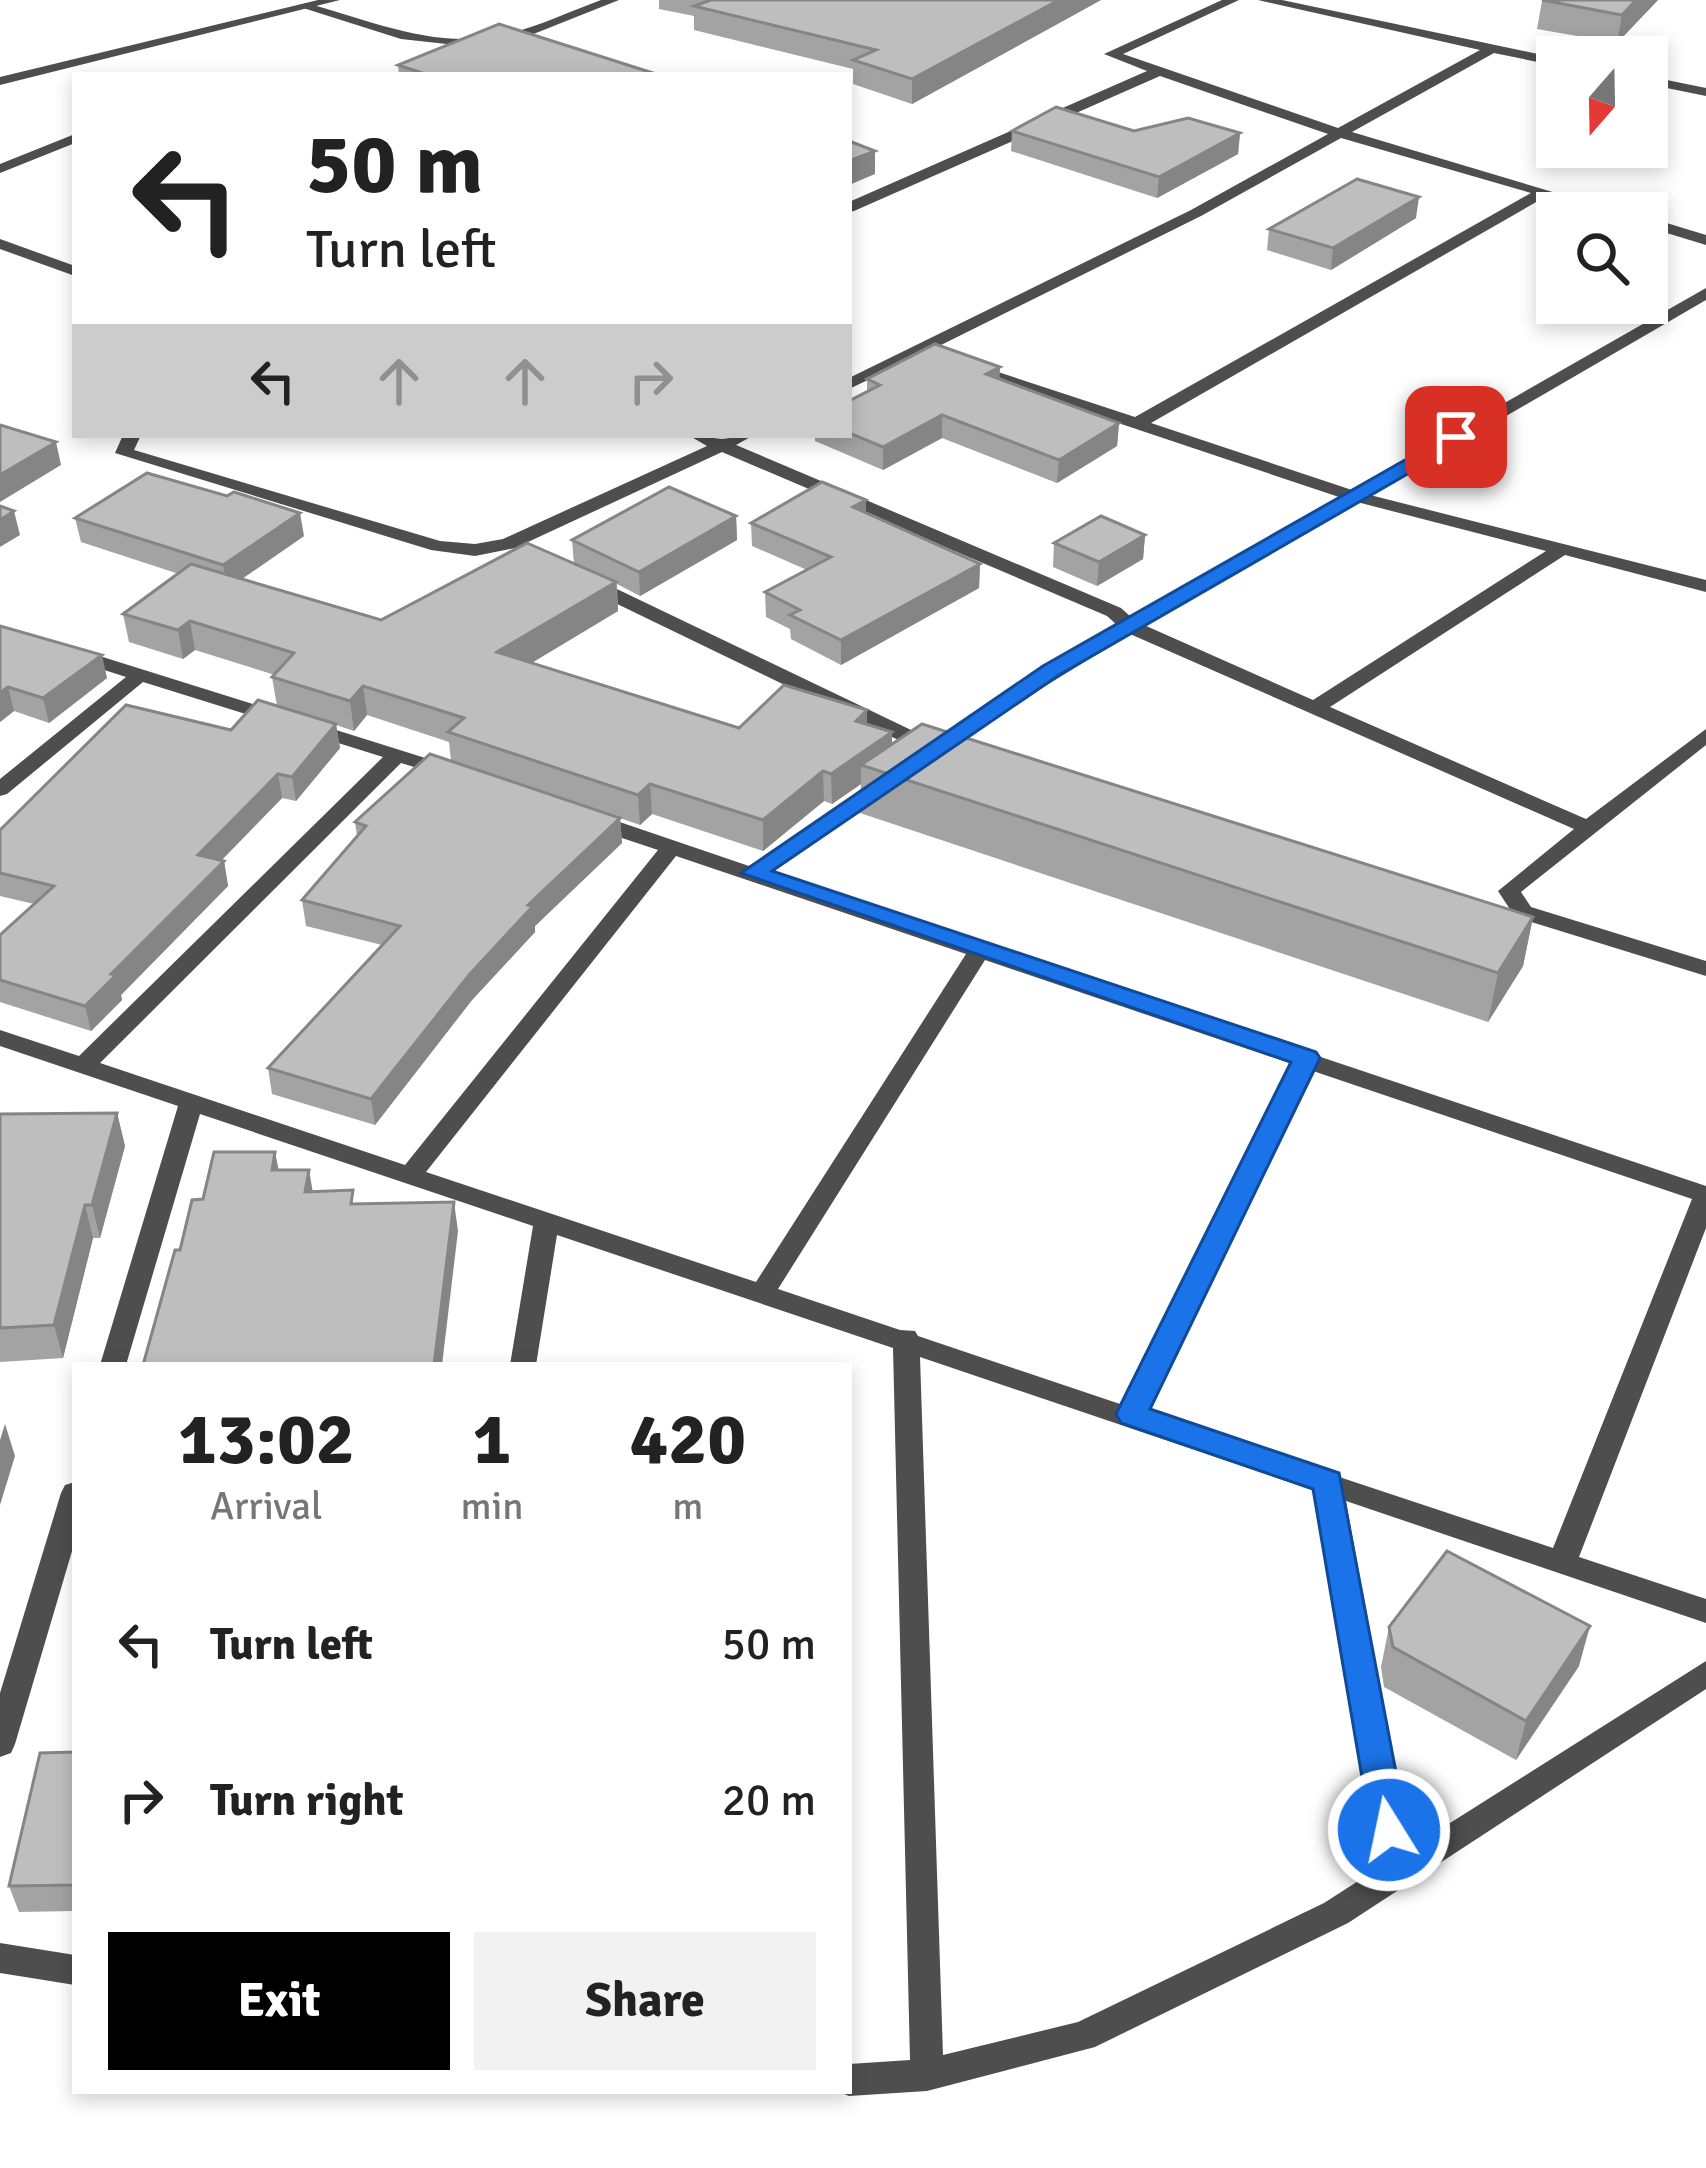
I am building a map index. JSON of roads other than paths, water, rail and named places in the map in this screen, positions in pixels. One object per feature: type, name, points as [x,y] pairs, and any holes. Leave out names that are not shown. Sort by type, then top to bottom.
[{"type":"street","points":[[2,79],[334,0]]},
{"type":"street","points":[[306,8],[431,42],[466,44],[501,40],[613,0]]},
{"type":"street","points":[[1233,0],[1111,52],[1342,134],[1544,192]]},
{"type":"street","points":[[1264,0],[1536,58]]},
{"type":"street","points":[[852,383],[1196,213],[1491,49]]},
{"type":"street","points":[[51,69],[72,76]]},
{"type":"street","points":[[852,207],[1159,71]]},
{"type":"street","points":[[1668,84],[1706,92]]},
{"type":"street","points":[[0,169],[72,139]]},
{"type":"street","points":[[1136,424],[1536,197]]},
{"type":"street","points":[[1668,228],[1706,239]]},
{"type":"street","points":[[0,244],[72,270]]},
{"type":"street","points":[[753,873],[914,761],[1129,626],[1706,293]]},
{"type":"street","points":[[1673,311],[1706,320]]},
{"type":"street","points":[[918,351],[1354,496],[1706,586]]},
{"type":"street","points":[[131,438],[124,453],[437,546],[476,550],[508,544],[738,438]]},
{"type":"street","points":[[704,438],[1114,611],[1129,626],[1586,827]]},
{"type":"street","points":[[508,544],[529,554]]},
{"type":"street","points":[[1314,708],[1562,549]]},
{"type":"street","points":[[572,575],[914,761]]},
{"type":"street","points":[[40,644],[460,776]]},
{"type":"street","points":[[0,790],[141,674]]},
{"type":"street","points":[[1706,735],[1512,885],[1509,898],[1515,905],[1706,968]]},
{"type":"street","points":[[83,1066],[397,754]]},
{"type":"street","points":[[566,812],[1706,1195],[1563,1561]]},
{"type":"street","points":[[410,1175],[672,847]]},
{"type":"street","points":[[764,1290],[981,949]]},
{"type":"street","points":[[0,1038],[764,1290],[1706,1611]]},
{"type":"street","points":[[1132,1414],[1307,1058]]},
{"type":"street","points":[[114,1362],[192,1101]]},
{"type":"street","points":[[524,1362],[547,1220]]},
{"type":"street","points":[[906,1338],[927,2075]]},
{"type":"street","points":[[1328,1481],[1397,1873]]},
{"type":"street","points":[[0,1744],[72,1503]]},
{"type":"street","points":[[852,2080],[927,2075],[1083,2036],[1336,1913],[1706,1673]]},
{"type":"street","points":[[0,1958],[72,1970]]}]
